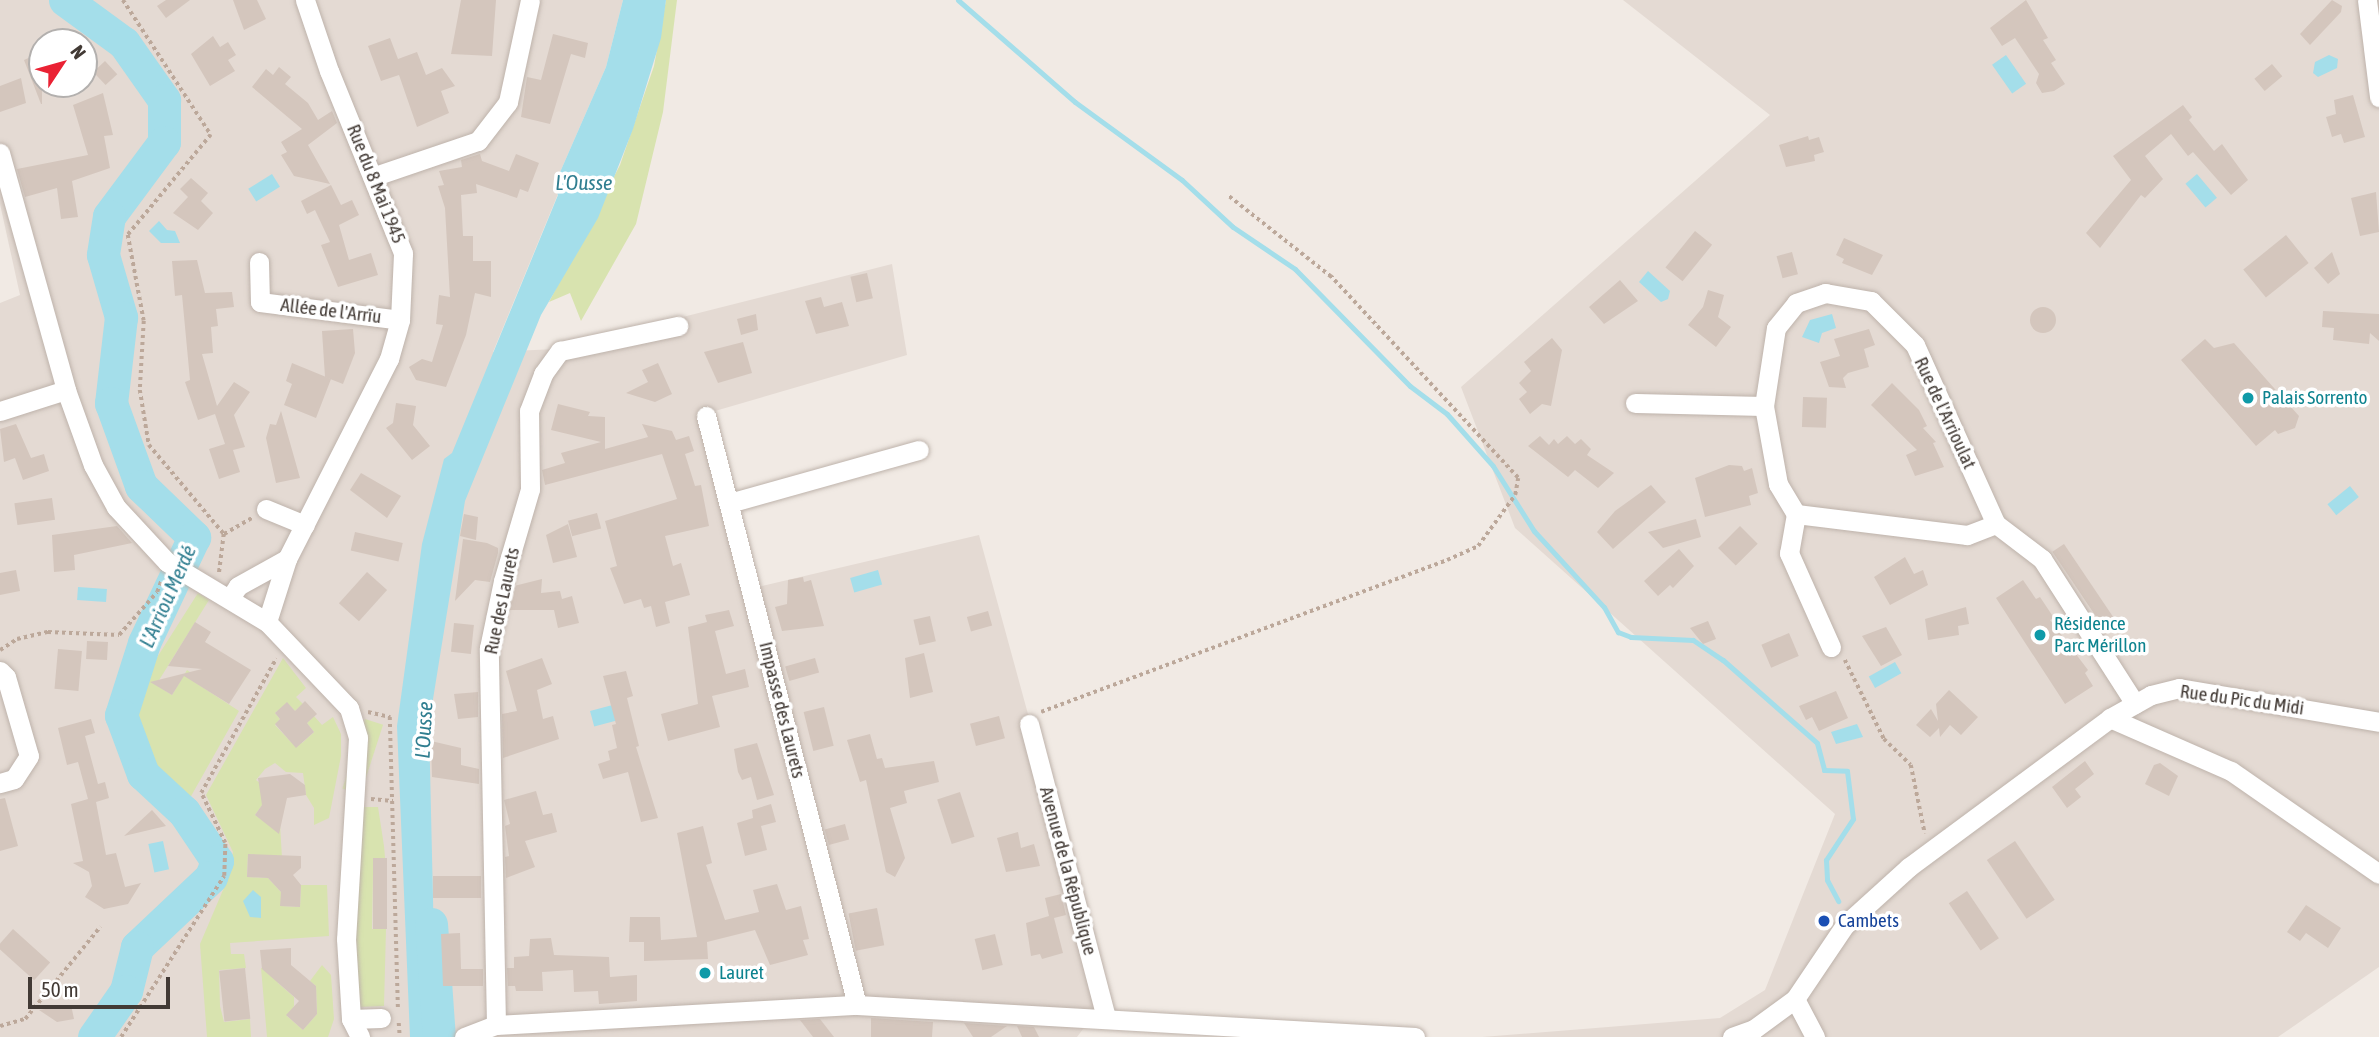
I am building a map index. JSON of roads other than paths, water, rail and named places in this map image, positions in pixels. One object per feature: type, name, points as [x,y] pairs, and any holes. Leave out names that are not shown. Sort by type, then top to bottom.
[{"type":"street","name":"Rue du 8 Mai 1945","points":[[267,622],[287,559],[389,359],[400,320],[403,253],[375,176],[329,71],[305,0]]},
{"type":"street","points":[[375,176],[478,141],[508,102],[530,0]]},
{"type":"street","points":[[2367,0],[2379,97]]},
{"type":"street","points":[[0,153],[66,390],[93,465],[116,507],[171,564],[217,589],[267,622],[349,708],[358,738],[346,914],[351,1031],[381,1018]]},
{"type":"street","name":"Allée de l'Arrïu","points":[[259,262],[260,302],[400,320]]},
{"type":"street","name":"Rue de l'Arrioulat","points":[[1796,514],[1779,484],[1764,406],[1776,328],[1796,303],[1825,293],[1871,301],[1914,345],[1996,524]]},
{"type":"street","name":"Rue des Laurets","points":[[496,1025],[489,648],[503,581],[530,489],[529,411],[543,374],[560,351],[678,326]]},
{"type":"street","points":[[0,411],[66,390]]},
{"type":"street","points":[[1635,403],[1764,406]]},
{"type":"street","name":"Impasse des Laurets","points":[[706,416],[858,1005]]},
{"type":"street","points":[[729,503],[919,450]]},
{"type":"street","points":[[265,509],[305,525]]},
{"type":"street","points":[[1831,647],[1789,554],[1796,514],[1967,535],[1996,524],[2042,559],[2135,704]]},
{"type":"street","points":[[217,589],[238,586],[287,559]]},
{"type":"street","points":[[0,671],[6,677],[29,756],[14,779],[0,783]]},
{"type":"street","name":"Rue du Pic du Midi","points":[[1732,1037],[1754,1029],[1795,999],[1845,925],[1869,899],[1928,852],[2110,718],[2151,695],[2179,688],[2379,722]]},
{"type":"street","points":[[2110,718],[2231,771],[2379,874]]},
{"type":"street","name":"Avenue de la République","points":[[1029,724],[1106,1018]]},
{"type":"street","points":[[1795,999],[1815,1037]]},
{"type":"street","points":[[465,1037],[496,1025],[858,1005],[1415,1037]]},
{"type":"water","name":"L'Ousse","points":[[623,0],[666,0],[661,38],[633,129],[598,218],[541,315],[465,501],[429,724],[435,986],[454,1029],[438,1037],[410,1037],[397,726],[422,544],[444,459],[452,453],[558,195],[554,186],[606,67]]},
{"type":"water","points":[[2006,55],[2026,84],[2012,93],[1992,65]]},
{"type":"water","points":[[2329,55],[2338,59],[2337,68],[2318,77],[2313,73],[2315,62]]},
{"type":"water","points":[[272,174],[280,187],[256,202],[248,189]]},
{"type":"water","points":[[2197,174],[2217,198],[2205,207],[2186,184]]},
{"type":"water","points":[[159,221],[167,230],[175,231],[180,243],[161,243],[149,231]]},
{"type":"water","points":[[1648,271],[1670,291],[1668,299],[1661,302],[1639,282]]},
{"type":"water","points":[[1832,314],[1836,328],[1822,333],[1819,343],[1802,337],[1810,320]]},
{"type":"water","points":[[2350,486],[2359,497],[2336,515],[2327,504]]},
{"type":"water","points":[[878,570],[882,584],[854,592],[850,578]]},
{"type":"water","points":[[78,587],[107,589],[106,602],[77,600]]},
{"type":"water","points":[[1895,662],[1901,673],[1875,688],[1869,677]]},
{"type":"water","points":[[620,703],[624,718],[594,726],[590,711]]},
{"type":"water","points":[[1857,724],[1863,737],[1836,744],[1831,732]]},
{"type":"water","points":[[163,841],[169,869],[154,872],[148,844]]},
{"type":"water","points":[[253,890],[261,897],[261,918],[250,917],[243,901]]},
{"type":"waterway","name":"L'Arriou Merdé","points":[[65,0],[124,43],[164,100],[164,142],[109,216],[103,255],[121,317],[111,403],[141,486],[194,537],[144,643],[121,715],[143,774],[184,812],[217,861],[211,877],[137,947],[126,991],[94,1037]]},
{"type":"waterway","points":[[958,0],[1075,102],[1182,180],[1233,227],[1295,269],[1410,386],[1447,414],[1493,466],[1534,531],[1604,607],[1618,632],[1631,637],[1693,640],[1723,660],[1817,743],[1824,770],[1847,771],[1853,819],[1826,860],[1827,880],[1838,901]]},
{"type":"waterway","name":"L'Ousse","points":[[431,924],[439,1037]]},
{"type":"place","name":"Palais Sorrento","points":[[2248,398]]},
{"type":"place","name":"Résidence Parc Mérillon","points":[[2040,635]]},
{"type":"place","name":"Cambets","points":[[1824,921]]},
{"type":"place","name":"Lauret","points":[[705,973]]}]
